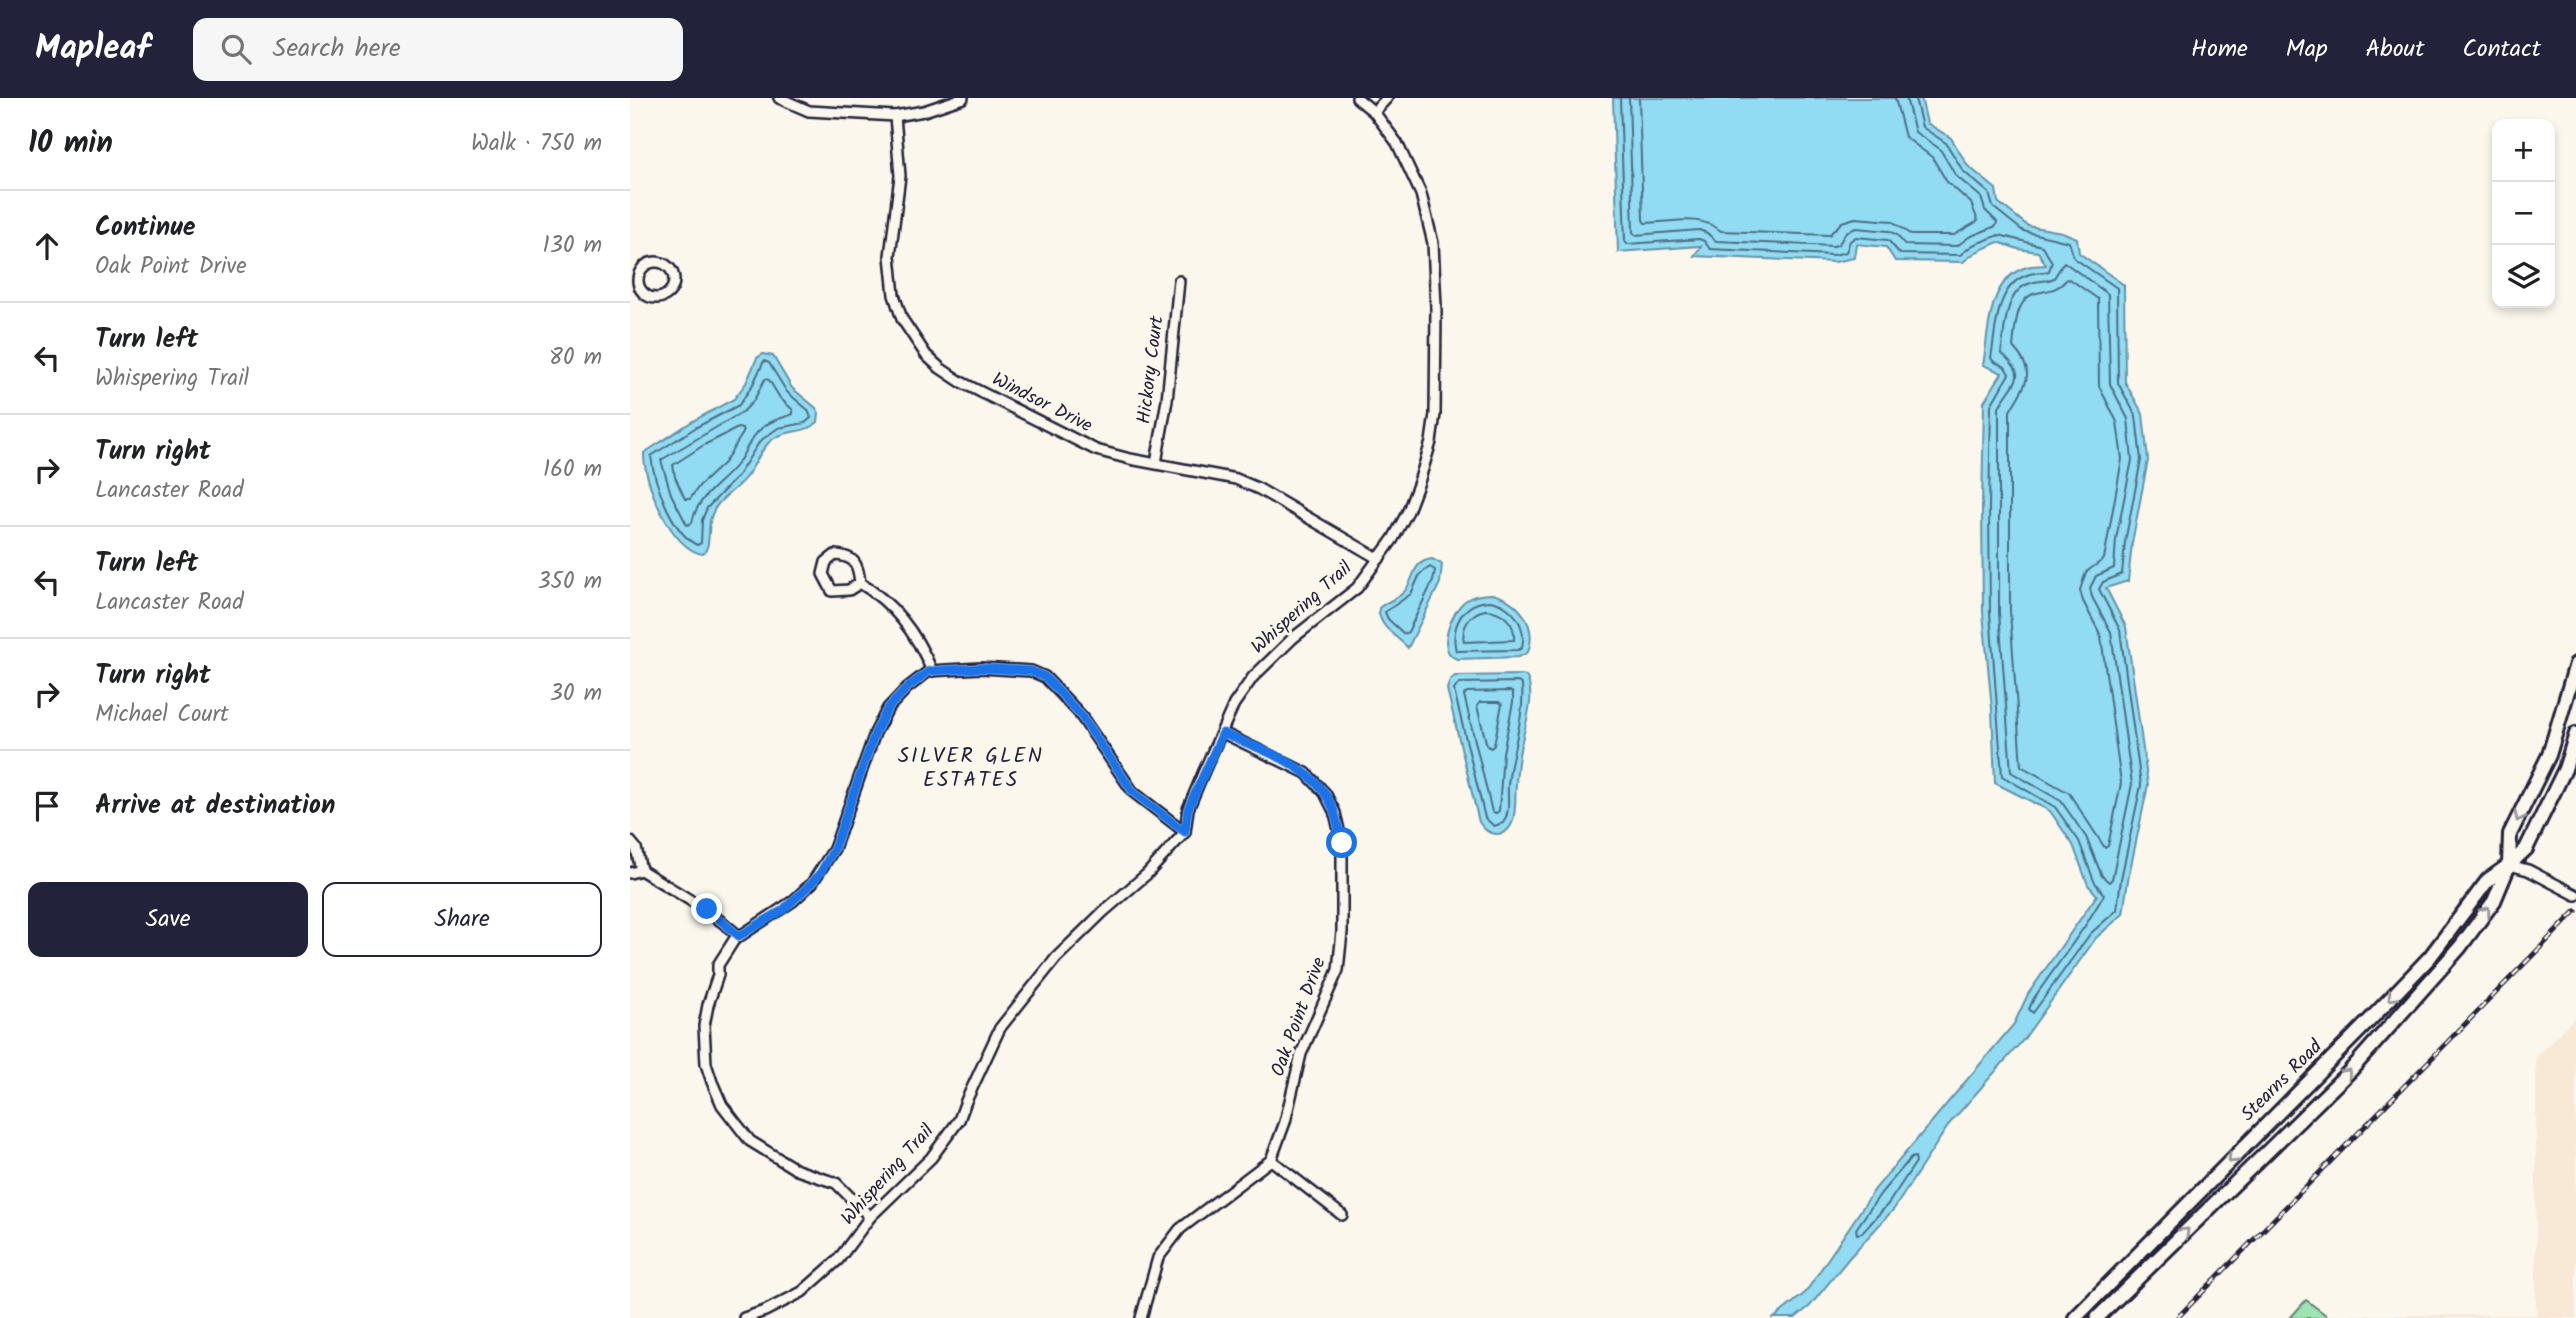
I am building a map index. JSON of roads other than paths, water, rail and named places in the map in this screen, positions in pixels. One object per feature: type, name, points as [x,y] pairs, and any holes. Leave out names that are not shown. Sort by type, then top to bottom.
[{"type":"main road","name":"Stearns Road","points":[[2097,1318],[2350,1070],[2460,947],[2494,901],[2509,864],[2510,834],[2549,755],[2576,664]]},
{"type":"main road","name":"Stearns Road","points":[[2075,1318],[2367,1024],[2430,957],[2488,880],[2526,849],[2565,769],[2576,734]]},
{"type":"street","points":[[779,98],[809,111],[895,116],[924,111],[963,98]]},
{"type":"street","name":"Whispering Trail","points":[[744,1318],[765,1311],[802,1292],[838,1260],[870,1217],[931,1158],[959,1120],[999,1030],[1056,958],[1147,874],[1185,832],[1188,809],[1234,705],[1253,677],[1293,638],[1357,588],[1394,539],[1408,511],[1431,442],[1437,388],[1433,243],[1421,194],[1397,144],[1374,113],[1357,98]]},
{"type":"street","points":[[1374,113],[1387,98]]},
{"type":"street","name":"Windsor Drive","points":[[895,116],[900,183],[890,256],[890,276],[902,319],[916,341],[940,368],[961,382],[1096,450],[1236,479],[1259,489],[1378,559]]},
{"type":"street","points":[[658,261],[673,272],[674,284],[668,294],[661,298],[652,298],[646,296],[634,273],[658,261]]},
{"type":"street","name":"Hickory Court","points":[[1156,463],[1167,400],[1179,281]]},
{"type":"street","points":[[860,583],[849,590],[832,591],[823,574],[826,562],[835,555],[847,556],[855,563],[860,583],[887,602],[907,623],[932,671]]},
{"type":"street","points":[[870,1217],[836,1183],[797,1170],[750,1141],[722,1105],[706,1064],[704,1026],[718,975],[718,965],[739,936],[783,910],[821,872],[834,849],[875,733],[888,708],[907,688],[932,671],[981,668],[1031,671],[1045,677],[1079,713],[1133,792],[1185,832]]},
{"type":"street","name":"Oak Point Drive","points":[[1223,733],[1306,773],[1325,793],[1335,813],[1342,843],[1342,932],[1338,970],[1301,1054],[1285,1122],[1271,1160]]},
{"type":"street","points":[[630,841],[636,848],[641,870]]},
{"type":"street","points":[[2509,864],[2528,870],[2576,895]]},
{"type":"street","points":[[630,873],[641,870],[707,909],[739,936]]},
{"type":"street","points":[[1141,1318],[1158,1258],[1180,1229],[1271,1160],[1342,1215]]},
{"type":"water","points":[[1613,98],[1921,98],[1927,123],[1951,138],[1968,166],[1996,189],[1998,202],[2028,226],[2062,232],[2077,238],[2079,253],[2124,285],[2125,382],[2143,414],[2148,460],[2132,543],[2128,581],[2106,588],[2126,627],[2148,785],[2123,914],[2096,938],[2024,1039],[1950,1123],[1894,1209],[1810,1306],[1795,1318],[1774,1318],[1805,1293],[1875,1189],[2014,1024],[2028,994],[2097,895],[2088,885],[2073,845],[2050,811],[1995,783],[1992,709],[1983,613],[1982,507],[1984,402],[2002,373],[1983,365],[1992,309],[2003,284],[2024,268],[2046,265],[2038,252],[1998,242],[1976,252],[1963,262],[1895,261],[1886,247],[1856,244],[1854,258],[1835,262],[1694,256],[1701,246],[1618,252]]},
{"type":"water","points":[[763,354],[773,356],[792,388],[816,408],[819,413],[818,422],[813,426],[778,436],[768,443],[745,478],[718,504],[711,518],[708,544],[703,554],[692,550],[670,528],[648,480],[644,453],[691,422],[734,399],[746,383],[757,358]]},
{"type":"water","points":[[1432,559],[1442,564],[1440,583],[1408,648],[1385,626],[1379,608],[1403,593],[1420,564]]},
{"type":"water","points":[[1492,594],[1510,602],[1524,615],[1530,632],[1528,652],[1519,657],[1457,659],[1450,655],[1446,640],[1451,622],[1460,606],[1478,595]]},
{"type":"water","points":[[1455,676],[1526,676],[1529,683],[1530,699],[1516,778],[1514,815],[1509,828],[1504,832],[1490,833],[1479,822],[1447,689],[1450,680]]},
{"type":"railway","points":[[2177,1318],[2576,911]]},
{"type":"district","name":"SILVER GLEN ESTATES","points":[[971,768]]}]
